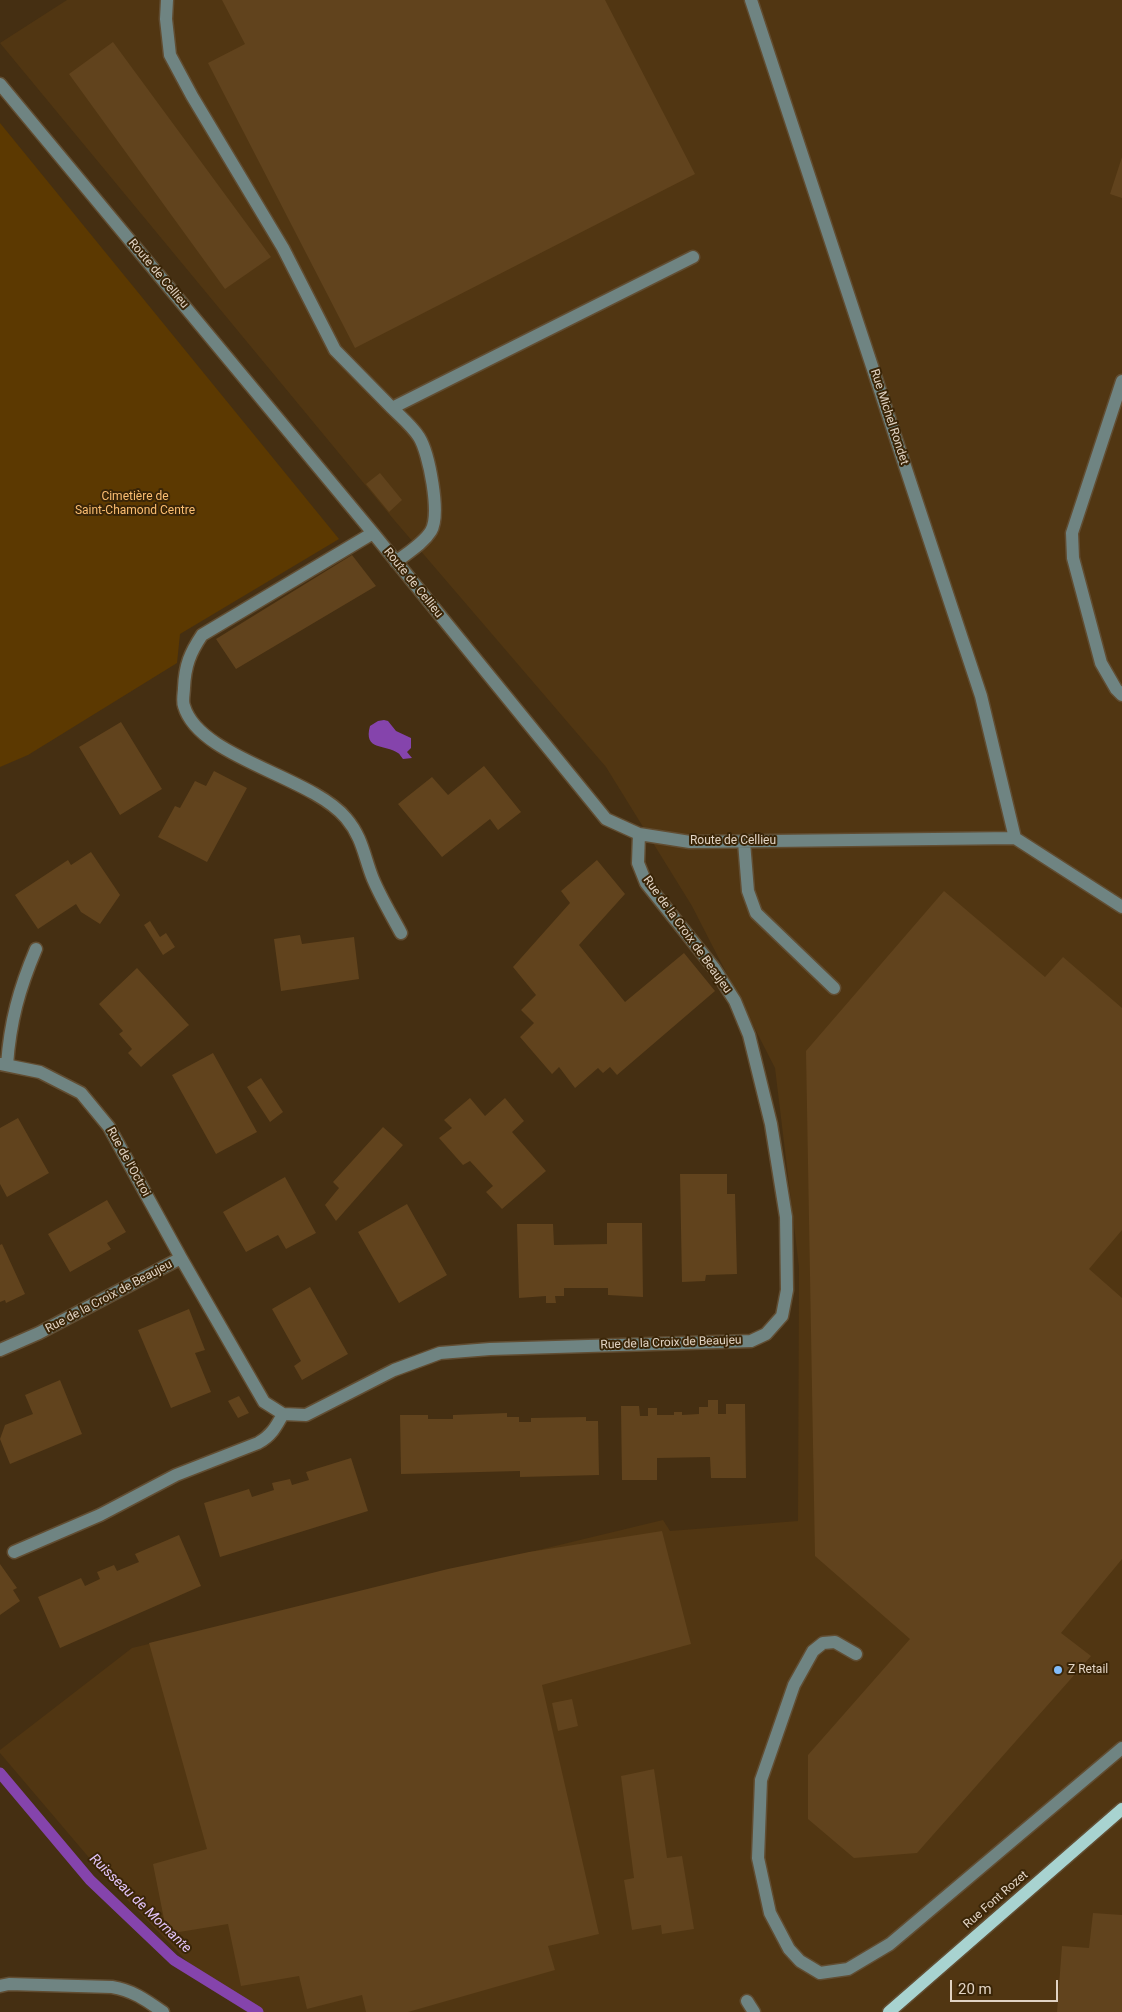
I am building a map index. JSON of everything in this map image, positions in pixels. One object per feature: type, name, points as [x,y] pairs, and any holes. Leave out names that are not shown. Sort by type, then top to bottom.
[{"type":"main road","name":"Rue Font Rozet","points":[[888,2012],[1122,1808]]},
{"type":"street","points":[[167,0],[166,19],[170,55],[192,96],[283,248],[335,350],[418,436],[429,460],[435,515],[432,530],[396,562]]},
{"type":"street","name":"Rue Michel Rondet","points":[[751,0],[981,696],[1015,838]]},
{"type":"street","name":"Route de Cellieu","points":[[0,84],[606,819],[639,834],[690,842],[1015,838]]},
{"type":"street","points":[[392,408],[693,257]]},
{"type":"street","points":[[1122,381],[1072,533],[1073,558],[1101,663],[1116,689],[1122,695]]},
{"type":"street","points":[[372,533],[202,635],[189,655],[183,706],[198,731],[224,748],[328,801],[346,817],[362,842],[373,878],[401,934]]},
{"type":"street","name":"Rue de la Croix de Beaujeu","points":[[0,1350],[39,1333],[181,1258],[264,1402],[283,1414],[306,1415],[394,1370],[440,1353],[490,1349],[751,1341],[766,1334],[782,1316],[787,1290],[786,1217],[771,1124],[749,1036],[735,1001],[714,968],[646,883],[638,863],[639,834]]},
{"type":"street","points":[[1015,838],[1122,907]]},
{"type":"street","points":[[744,842],[748,891],[756,913],[834,988]]},
{"type":"street","points":[[4,1065],[10,1026],[23,980],[36,949]]},
{"type":"street","name":"Rue de l'Octroi","points":[[4,1065],[40,1072],[80,1093],[109,1127],[181,1258]]},
{"type":"street","points":[[14,1552],[100,1516],[176,1474],[258,1443],[275,1429],[283,1414]]},
{"type":"street","points":[[856,1654],[835,1642],[823,1642],[813,1651],[794,1685],[761,1780],[758,1858],[766,1902],[773,1920],[789,1949],[800,1961],[820,1973],[848,1969],[890,1944],[1122,1748]]},
{"type":"street","points":[[0,1986],[9,1984],[126,1989],[163,2012]]},
{"type":"shaded area","points":[[67,0],[1122,0],[1122,2012],[262,2012],[216,1991],[108,1880],[0,1753],[0,1750],[132,1648],[663,1520],[670,1531],[798,1521],[799,1267],[775,1068],[692,906],[606,767],[395,521],[0,43]]},
{"type":"shaded area","points":[[384,720],[388,721],[396,731],[411,738],[411,748],[407,752],[412,758],[403,759],[393,750],[376,746],[372,743],[369,734],[370,726]]},
{"type":"green space","name":"Cimetière de Saint-Chamond Centre","points":[[0,123],[339,539],[180,634],[177,663],[28,755],[0,767]]},
{"type":"building","points":[[222,0],[605,0],[695,174],[355,348],[208,63],[245,44]]},
{"type":"building","points":[[113,42],[271,257],[225,289],[69,74]]},
{"type":"building","points":[[1122,157],[1122,198],[1110,194]]},
{"type":"building","points":[[380,473],[402,500],[389,512],[366,484]]},
{"type":"building","points":[[352,555],[376,586],[236,669],[216,639]]},
{"type":"building","points":[[121,722],[162,789],[120,815],[79,747]]},
{"type":"building","points":[[484,766],[521,812],[498,830],[490,819],[442,857],[398,804],[432,777],[448,795]]},
{"type":"building","points":[[214,771],[247,788],[207,862],[158,837],[175,806],[180,808],[195,781],[206,786]]},
{"type":"building","points":[[91,852],[120,895],[100,924],[81,912],[76,904],[38,929],[15,895],[68,860],[71,865]]},
{"type":"building","points":[[597,860],[625,894],[579,945],[625,1002],[684,953],[715,991],[617,1075],[610,1067],[603,1073],[598,1068],[575,1088],[559,1067],[552,1074],[520,1037],[534,1023],[521,1010],[536,995],[513,967],[570,903],[561,891]]},
{"type":"building","points":[[944,891],[1045,977],[1063,957],[1122,1008],[1122,1230],[1089,1269],[1122,1298],[1122,1559],[1061,1633],[1091,1656],[917,1853],[854,1858],[808,1819],[808,1755],[910,1639],[815,1556],[806,1051]]},
{"type":"building","points":[[150,921],[160,937],[166,933],[175,947],[163,955],[144,925]]},
{"type":"building","points":[[300,935],[302,944],[354,937],[359,979],[281,991],[274,939]]},
{"type":"building","points":[[137,968],[189,1025],[141,1067],[128,1053],[132,1049],[119,1034],[123,1031],[99,1004]]},
{"type":"building","points":[[213,1053],[257,1132],[216,1154],[172,1075]]},
{"type":"building","points":[[261,1078],[283,1112],[270,1122],[247,1087]]},
{"type":"building","points":[[470,1098],[485,1116],[505,1098],[524,1121],[512,1132],[546,1171],[502,1209],[486,1192],[493,1186],[470,1161],[463,1165],[439,1138],[452,1128],[444,1120]]},
{"type":"building","points":[[18,1118],[49,1173],[7,1197],[0,1184],[0,1128]]},
{"type":"building","points":[[383,1127],[403,1145],[336,1221],[325,1205],[339,1188],[333,1182]]},
{"type":"building","points":[[680,1174],[727,1174],[727,1194],[735,1194],[737,1274],[706,1275],[705,1281],[682,1282]]},
{"type":"building","points":[[285,1177],[316,1233],[286,1249],[278,1235],[246,1252],[223,1212]]},
{"type":"building","points":[[107,1200],[126,1232],[107,1243],[111,1249],[70,1272],[48,1234]]},
{"type":"building","points":[[407,1204],[447,1275],[399,1303],[358,1232]]},
{"type":"building","points":[[607,1223],[642,1223],[643,1297],[608,1295],[608,1288],[564,1288],[564,1296],[555,1296],[556,1303],[546,1303],[546,1296],[519,1298],[517,1224],[553,1224],[554,1245],[607,1244]]},
{"type":"building","points":[[2,1244],[25,1294],[6,1303],[5,1300],[0,1302],[0,1245]]},
{"type":"building","points":[[310,1287],[348,1354],[302,1380],[294,1366],[301,1361],[272,1309]]},
{"type":"building","points":[[189,1309],[205,1350],[195,1353],[211,1392],[171,1408],[138,1330]]},
{"type":"building","points":[[60,1380],[82,1434],[10,1464],[0,1439],[5,1425],[33,1414],[25,1395]]},
{"type":"building","points":[[239,1396],[249,1413],[238,1418],[228,1401]]},
{"type":"building","points":[[708,1400],[718,1400],[718,1414],[726,1414],[726,1404],[745,1404],[746,1478],[711,1478],[710,1457],[657,1458],[657,1480],[622,1480],[621,1406],[639,1406],[640,1416],[648,1416],[648,1408],[657,1408],[657,1415],[674,1415],[674,1412],[682,1412],[682,1415],[699,1414],[699,1407],[708,1407]]},
{"type":"building","points":[[507,1413],[507,1417],[519,1417],[519,1422],[531,1422],[531,1418],[586,1417],[586,1421],[598,1421],[599,1475],[520,1477],[520,1471],[401,1474],[400,1415],[428,1415],[428,1419],[453,1419],[453,1415]]},
{"type":"building","points":[[351,1458],[368,1511],[220,1557],[204,1503],[249,1489],[252,1497],[274,1490],[272,1483],[290,1479],[292,1485],[309,1480],[306,1472]]},
{"type":"building","points":[[662,1531],[691,1644],[542,1685],[599,1934],[548,1946],[555,1970],[408,2012],[366,2012],[362,1995],[307,2009],[299,1976],[241,1986],[228,1924],[167,1934],[153,1864],[207,1849],[149,1643],[448,1569],[529,1552]]},
{"type":"building","points":[[179,1535],[201,1586],[60,1648],[38,1597],[81,1578],[85,1586],[100,1579],[97,1572],[114,1565],[117,1571],[139,1562],[135,1554]]},
{"type":"building","points":[[0,1564],[17,1588],[13,1590],[20,1601],[0,1615]]},
{"type":"building","points":[[572,1699],[578,1726],[558,1731],[552,1703]]},
{"type":"building","points":[[654,1769],[667,1858],[682,1856],[694,1929],[662,1934],[661,1925],[632,1930],[624,1880],[634,1878],[621,1776]]},
{"type":"building","points":[[1093,1913],[1122,1915],[1122,2012],[1057,2012],[1062,1946],[1089,1948]]},
{"type":"waterway","name":"Ruisseau de Mornante","points":[[0,1773],[90,1880],[174,1960],[258,2012]]},
{"type":"place","name":"Z Retail","points":[[1058,1670]]}]
